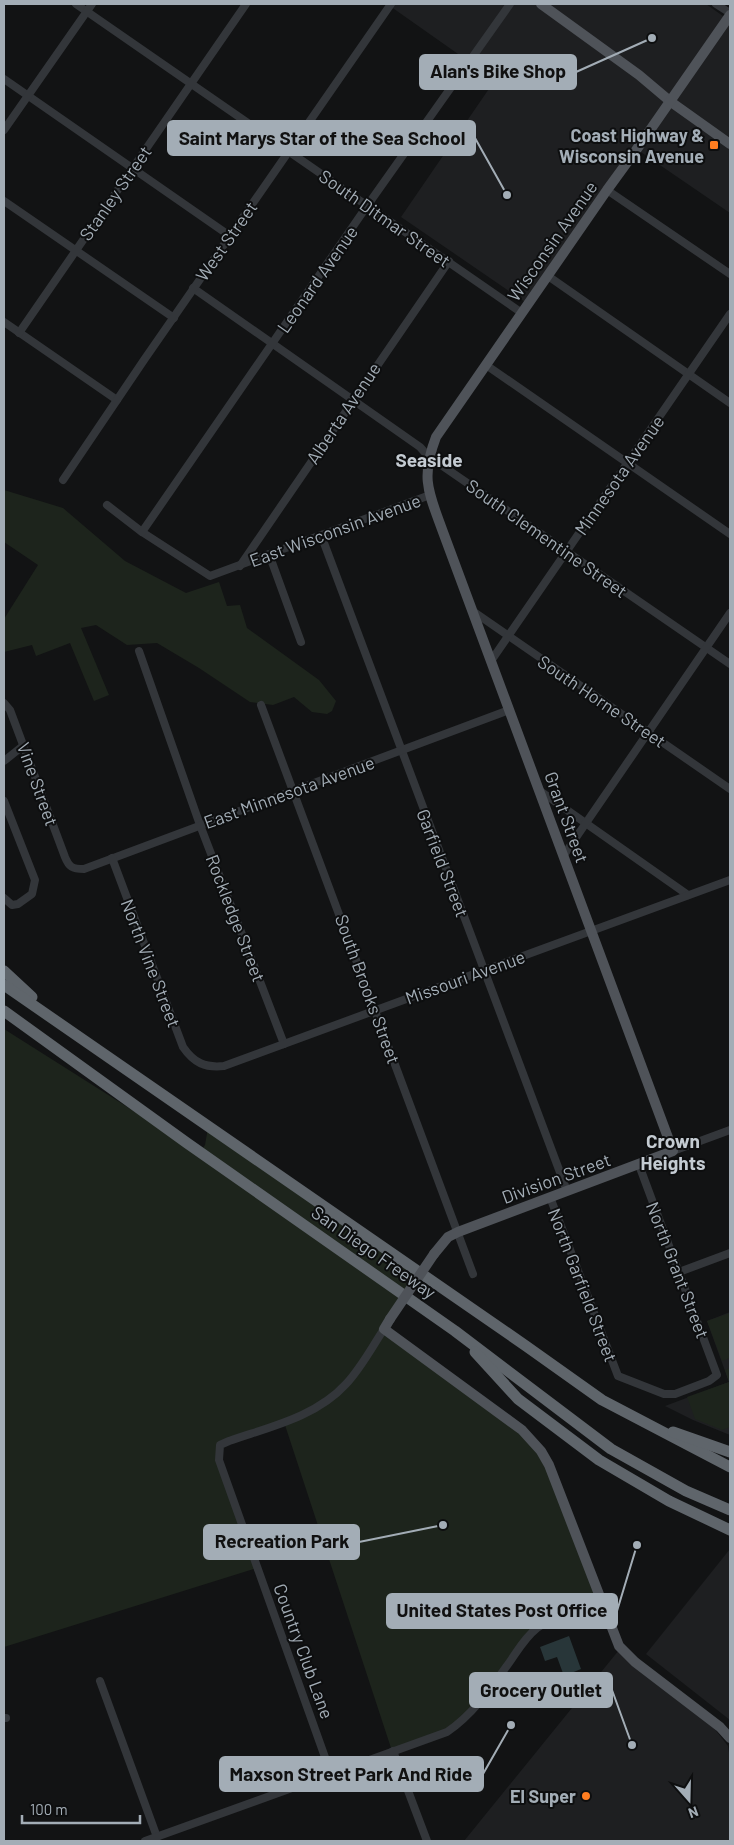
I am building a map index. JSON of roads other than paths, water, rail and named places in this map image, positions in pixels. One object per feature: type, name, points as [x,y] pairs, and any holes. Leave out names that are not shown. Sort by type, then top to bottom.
[{"type":"highway","points":[[4,971],[57,1021]]},
{"type":"highway","name":"San Diego Freeway","points":[[4,985],[602,1400],[730,1467]]},
{"type":"highway","name":"San Diego Freeway","points":[[4,1013],[17,1020],[187,1143],[455,1331],[611,1449],[686,1491],[730,1510]]},
{"type":"highway","points":[[455,1331],[518,1399],[599,1460],[669,1501],[730,1530]]},
{"type":"highway","points":[[636,1419],[730,1452]]},
{"type":"main road","points":[[544,5],[639,75],[671,102],[730,144]]},
{"type":"main road","name":"Wisconsin Avenue","points":[[430,495],[426,478],[428,456],[436,437],[606,190],[671,102],[730,14]]},
{"type":"main road","name":"Grant Street","points":[[430,495],[673,1151]]},
{"type":"main road","name":"Division Street","points":[[413,1285],[448,1237],[673,1151]]},
{"type":"main road","name":"Country Club Lane","points":[[384,1329],[413,1285]]},
{"type":"main road","points":[[384,1329],[522,1430],[534,1443],[546,1460],[619,1646],[641,1666],[720,1727],[730,1738]]},
{"type":"street","name":"South Ditmar Street","points":[[76,4],[522,313]]},
{"type":"street","points":[[4,130],[92,4]]},
{"type":"street","name":"Stanley Street","points":[[20,333],[75,250],[246,4]]},
{"type":"street","name":"West Street","points":[[62,480],[391,4]]},
{"type":"street","name":"Leonard Avenue","points":[[142,532],[367,206],[510,4]]},
{"type":"street","points":[[716,4],[730,14]]},
{"type":"street","points":[[4,80],[230,236]]},
{"type":"street","points":[[606,190],[730,274]]},
{"type":"street","points":[[4,201],[174,318]]},
{"type":"street","name":"Alberta Avenue","points":[[240,566],[449,261]]},
{"type":"street","points":[[548,276],[730,403]]},
{"type":"street","name":"South Clementine Street","points":[[193,288],[420,447],[428,456],[730,664]]},
{"type":"street","name":"Minnesota Avenue","points":[[491,661],[730,314]]},
{"type":"street","points":[[4,322],[117,400]]},
{"type":"street","points":[[486,365],[730,534]]},
{"type":"street","name":"East Wisconsin Avenue","points":[[142,532],[210,576],[430,495]]},
{"type":"street","points":[[107,505],[142,532]]},
{"type":"street","name":"Garfield Street","points":[[321,535],[567,1192]]},
{"type":"street","points":[[269,554],[301,642]]},
{"type":"street","name":"South Horne Street","points":[[474,612],[730,789]]},
{"type":"street","points":[[564,856],[730,613]]},
{"type":"street","name":"Rockledge Street","points":[[140,651],[200,825],[284,1044]]},
{"type":"street","name":"Vine Street","points":[[4,703],[10,710],[24,745],[69,866]]},
{"type":"street","name":"South Brooks Street","points":[[261,705],[474,1274]]},
{"type":"street","name":"East Minnesota Avenue","points":[[69,866],[75,869],[84,869],[509,710]]},
{"type":"street","points":[[4,761],[24,745]]},
{"type":"street","points":[[540,791],[688,895]]},
{"type":"street","points":[[4,801],[35,880],[32,894],[18,904],[12,905],[4,898]]},
{"type":"street","name":"North Vine Street","points":[[112,858],[183,1047],[198,1064]]},
{"type":"street","name":"Missouri Avenue","points":[[198,1064],[212,1067],[224,1066],[730,880]]},
{"type":"street","name":"Division Street","points":[[673,1151],[730,1130]]},
{"type":"street","name":"North Grant Street","points":[[638,1165],[716,1375],[709,1381],[675,1394]]},
{"type":"street","name":"North Garfield Street","points":[[550,1197],[618,1376],[664,1394],[675,1394]]},
{"type":"street","points":[[679,1272],[730,1253]]},
{"type":"street","name":"Country Club Lane","points":[[331,1774],[219,1460],[220,1445],[228,1440],[298,1417],[328,1401],[352,1377],[384,1329]]},
{"type":"street","points":[[145,1841],[439,1736],[459,1724],[484,1696],[526,1637],[538,1627],[600,1601]]},
{"type":"street","points":[[100,1681],[157,1837]]},
{"type":"street","points":[[393,1751],[427,1841]]},
{"type":"place","name":"Alan's Bike Shop","points":[[652,38]]},
{"type":"place","name":"Coast Highway & Wisconsin Avenue","points":[[714,145]]},
{"type":"place","name":"Saint Marys Star of the Sea School","points":[[507,195]]},
{"type":"place","name":"Recreation Park","points":[[443,1525]]},
{"type":"place","name":"United States Post Office","points":[[637,1545]]},
{"type":"place","name":"Maxson Street Park And Ride","points":[[511,1725]]},
{"type":"place","name":"Grocery Outlet","points":[[632,1745]]},
{"type":"place","name":"El Super","points":[[586,1796]]},
{"type":"district","name":"Seaside","points":[[429,459]]},
{"type":"district","name":"Crown Heights","points":[[673,1151]]}]
